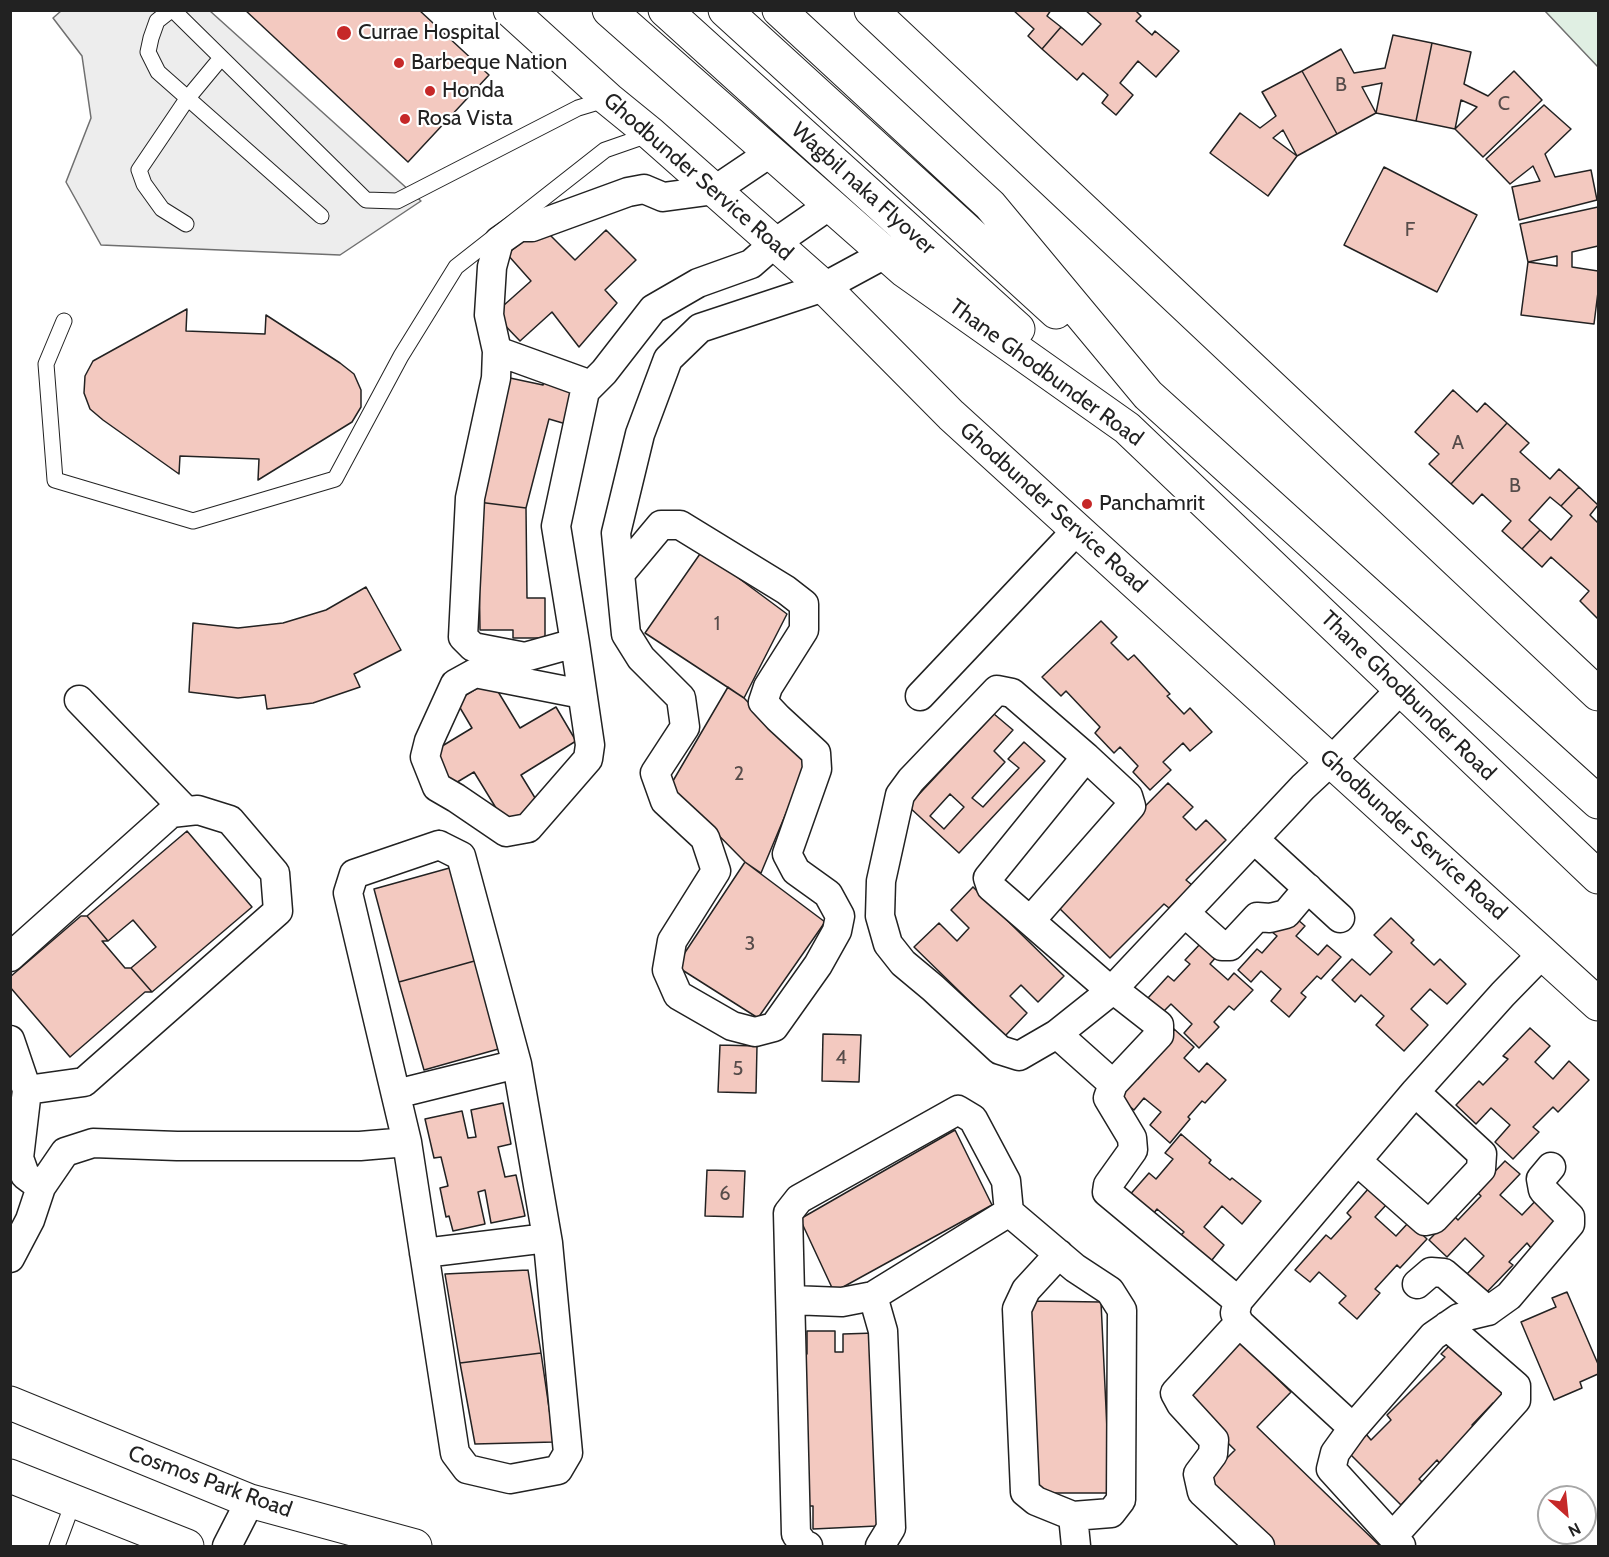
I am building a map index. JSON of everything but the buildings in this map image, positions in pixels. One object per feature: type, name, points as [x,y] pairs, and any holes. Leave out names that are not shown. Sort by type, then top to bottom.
[{"type":"main road","name":"Ghodbunder Service Road","points":[[510,10],[608,99],[651,134],[824,287],[951,415],[1076,531],[1332,760],[1599,1004]]},
{"type":"main road","name":"Thane Ghodbunder Road","points":[[609,10],[885,254],[915,278],[1127,428],[1599,877]]},
{"type":"main road","name":"Wagbil naka Flyover","points":[[665,10],[1127,428]]},
{"type":"main road","name":"Wagbil naka Flyover","points":[[724,10],[1148,395]]},
{"type":"main road","name":"Thane Ghodbunder Road","points":[[779,10],[990,205],[1148,395],[1599,802]]},
{"type":"main road","points":[[871,10],[1599,694]]},
{"type":"main road","name":"Cosmos Park Road","points":[[10,1403],[250,1501],[415,1546]]},
{"type":"main road","points":[[10,1476],[187,1546]]},
{"type":"street","points":[[575,643],[525,657],[473,647],[463,636],[470,498],[496,378],[497,351],[489,315],[492,267],[499,241],[519,227],[532,226],[628,192],[644,189],[663,197],[715,190],[770,153]]},
{"type":"street","points":[[582,694],[475,673],[455,684],[429,741],[425,757],[437,787],[506,832],[528,828],[588,759],[590,745],[556,526],[585,391],[604,372],[653,309],[698,283],[751,264],[775,243],[830,205]]},
{"type":"street","points":[[620,574],[661,525],[680,525],[786,590],[804,604],[804,630],[768,687],[763,702],[816,753],[817,769],[787,854],[796,871],[828,894],[840,916],[837,932],[818,964],[774,1027],[754,1032],[732,1026],[678,995],[667,970],[672,940],[716,871],[705,838],[665,801],[655,773],[685,727],[681,698],[641,658],[626,634],[620,574],[616,533],[640,434],[668,359],[700,328],[824,287],[885,254]]},
{"type":"street","points":[[497,351],[591,385]]},
{"type":"street","points":[[920,696],[1076,531]]},
{"type":"street","points":[[1031,920],[1131,806],[1128,796],[1086,757],[1012,693],[997,690],[910,780],[900,795],[881,881],[880,916],[888,944],[903,963],[1000,1050],[1019,1056],[1057,1034],[1112,990],[1303,787],[1401,689]]},
{"type":"street","points":[[79,700],[186,812]]},
{"type":"street","points":[[1086,757],[987,878],[991,887],[1112,990],[1160,1025],[1159,1035],[1113,1084],[1108,1098],[1132,1138],[1133,1150],[1108,1185],[1107,1192],[1238,1312],[1353,1428]]},
{"type":"street","points":[[10,957],[171,813],[198,810],[230,820],[275,873],[278,911],[84,1082],[27,1090]]},
{"type":"street","points":[[1254,839],[1340,918]]},
{"type":"street","points":[[439,845],[461,856],[517,1064],[547,1238],[568,1453],[558,1470],[510,1479],[467,1469],[455,1454],[407,1142],[348,893],[354,874],[439,845]]},
{"type":"street","points":[[1185,913],[1222,946],[1230,946],[1257,917],[1270,918],[1286,914],[1308,888]]},
{"type":"street","points":[[1260,1546],[1202,1492],[1198,1474],[1213,1454],[1214,1440],[1181,1404],[1175,1393],[1357,1161],[1415,1092],[1543,953]]},
{"type":"street","points":[[1057,1034],[1113,1084]]},
{"type":"street","points":[[10,1040],[27,1090],[19,1158],[25,1175],[41,1187]]},
{"type":"street","points":[[396,1094],[517,1064]]},
{"type":"street","points":[[1357,1161],[1425,1221],[1434,1219],[1481,1169],[1482,1154],[1415,1092]]},
{"type":"street","points":[[808,1546],[805,1546],[796,1534],[788,1214],[799,1199],[958,1110],[973,1119],[1005,1181],[1009,1212],[1059,1254],[1075,1268],[1110,1291],[1122,1310],[1121,1500],[1111,1513],[1073,1516],[1036,1501],[1025,1492],[1017,1309],[1026,1290],[1059,1254]]},
{"type":"street","points":[[10,1258],[20,1216],[65,1152],[93,1143],[177,1146],[360,1146],[407,1142]]},
{"type":"street","points":[[1447,1326],[1516,1386],[1516,1400],[1397,1541],[1331,1469],[1335,1453],[1353,1428],[1433,1336],[1447,1326],[1459,1318],[1488,1311],[1509,1296],[1570,1224],[1570,1217],[1543,1190],[1541,1179],[1551,1167]]},
{"type":"street","points":[[790,1300],[843,1302],[873,1296],[1009,1212]]},
{"type":"street","points":[[424,1253],[547,1238]]},
{"type":"street","points":[[1417,1284],[1431,1272],[1444,1274],[1488,1311]]},
{"type":"street","points":[[873,1296],[883,1331],[891,1528],[880,1546]]},
{"type":"street","points":[[227,1546],[250,1501]]},
{"type":"street","points":[[1073,1516],[1076,1546]]},
{"type":"lane","points":[[321,216],[158,72],[148,52],[157,21],[172,10],[366,200],[397,201],[578,108],[608,99]]},
{"type":"lane","points":[[186,224],[162,209],[144,184],[139,170],[187,99],[221,58]]},
{"type":"lane","points":[[64,321],[46,364],[55,480],[193,521],[335,479],[401,356],[456,267],[605,150],[651,134]]},
{"type":"lane","points":[[57,1546],[74,1500]]},
{"type":"green space","points":[[1545,11],[1598,11],[1598,67]]},
{"type":"shaded area","points":[[61,11],[210,11],[421,201],[340,255],[101,245],[66,182],[91,118],[82,56],[53,18]]},
{"type":"place","name":"Currae Hospital","points":[[344,33]]},
{"type":"place","name":"Barbeque Nation","points":[[399,63]]},
{"type":"place","name":"Honda","points":[[430,91]]},
{"type":"place","name":"Rosa Vista","points":[[405,119]]},
{"type":"place","name":"Panchamrit","points":[[1087,504]]}]
